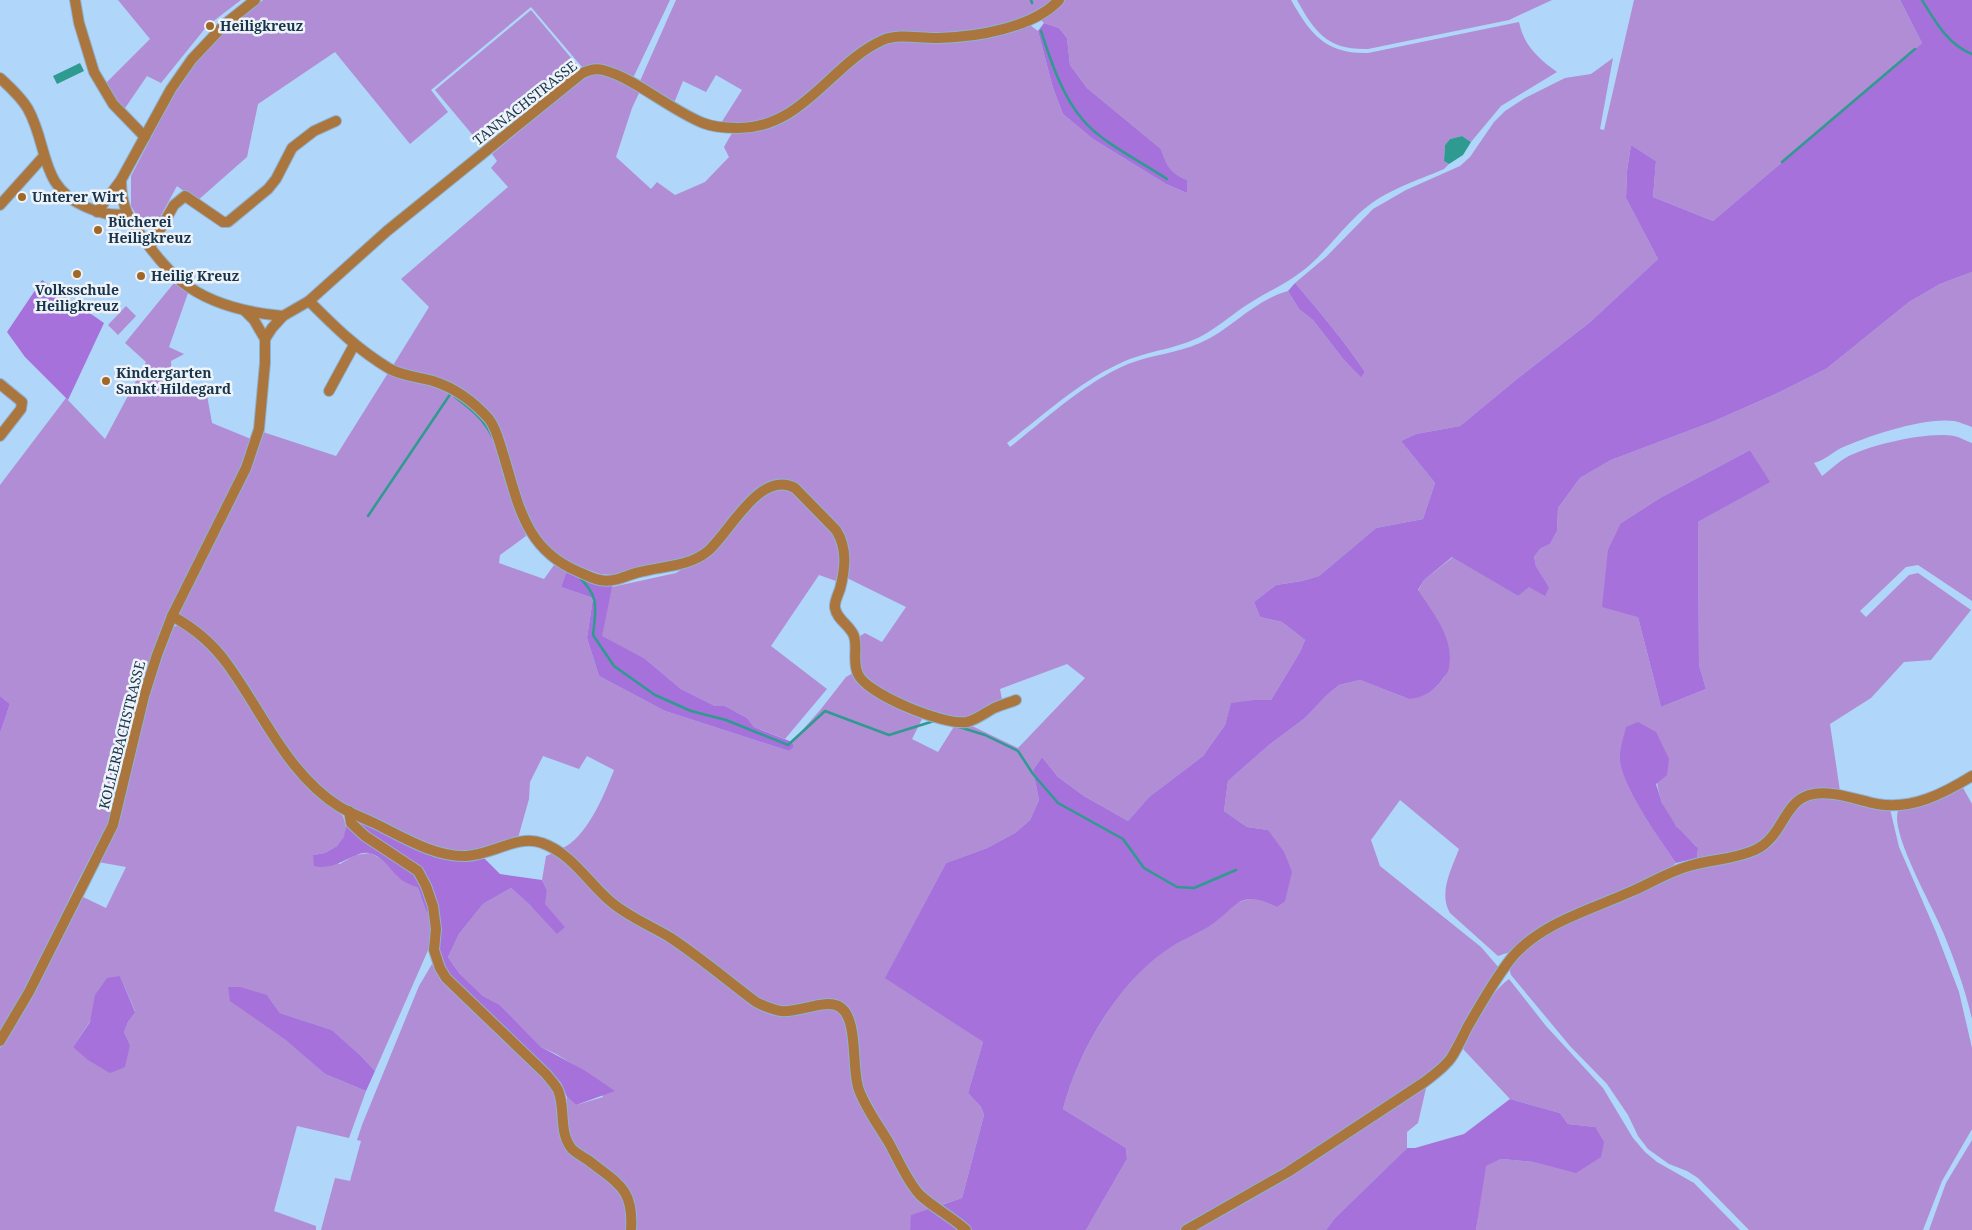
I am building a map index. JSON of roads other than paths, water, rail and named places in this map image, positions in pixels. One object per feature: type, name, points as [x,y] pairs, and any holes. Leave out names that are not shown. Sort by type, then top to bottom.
[{"type":"street","points":[[75,0],[79,23],[94,72],[113,104],[145,137]]},
{"type":"street","points":[[97,212],[121,180],[171,89],[192,59],[225,24],[255,0]]},
{"type":"street","name":"TANNACHSTRASSE","points":[[265,339],[283,316],[309,301],[387,231],[588,71],[602,70],[617,75],[672,108],[705,124],[737,128],[752,127],[770,122],[800,106],[857,56],[884,39],[894,37],[939,38],[976,35],[1017,25],[1036,17],[1054,6],[1059,0]]},
{"type":"street","points":[[0,78],[28,108],[39,133],[44,156],[54,182],[59,189],[73,200],[97,212],[108,215],[126,214]]},
{"type":"street","points":[[150,247],[174,206],[185,196],[223,222],[228,222],[276,179],[292,148],[314,131],[336,121]]},
{"type":"street","points":[[0,205],[44,156]]},
{"type":"street","points":[[121,180],[121,192],[126,214],[150,247],[183,283],[200,294],[244,310],[283,316]]},
{"type":"street","points":[[309,301],[354,345],[391,370],[434,382],[458,392],[490,420],[497,435],[521,512],[530,532],[544,550],[563,564],[599,580],[614,581],[639,572],[690,561],[707,551],[752,499],[763,490],[773,485],[788,484],[795,488],[842,538],[846,561],[835,606],[837,614],[854,636],[854,665],[858,675],[870,689],[905,706],[954,722],[971,721],[995,708],[1016,700]]},
{"type":"street","points":[[244,310],[254,320],[265,339]]},
{"type":"street","name":"KOLLERBACHSTRASSE","points":[[0,1042],[30,992],[113,825],[144,696],[172,616],[242,476],[259,429],[262,411],[265,339]]},
{"type":"street","points":[[329,391],[354,345]]},
{"type":"street","points":[[0,384],[22,402],[21,409],[0,436]]},
{"type":"street","points":[[172,616],[188,625],[213,647],[228,664],[275,738],[297,767],[320,791],[349,811],[435,851],[464,856],[486,853],[524,839],[542,843],[563,854],[601,892],[624,911],[674,940],[756,1002],[768,1008],[781,1011],[795,1011],[820,1004],[832,1004],[843,1010],[848,1016],[850,1025],[854,1068],[859,1091],[920,1195],[966,1230]]},
{"type":"street","points":[[1186,1230],[1288,1172],[1423,1083],[1438,1071],[1450,1059],[1474,1017],[1514,955],[1528,942],[1556,923],[1688,866],[1733,858],[1756,849],[1773,837],[1797,801],[1809,795],[1821,794],[1859,799],[1877,804],[1898,805],[1928,800],[1972,776]]},
{"type":"street","points":[[349,811],[351,823],[365,836],[418,872],[426,886],[433,906],[436,929],[434,950],[440,968],[455,988],[546,1074],[558,1090],[566,1138],[573,1149],[615,1180],[624,1189],[632,1213],[631,1230]]},
{"type":"waterway","points":[[1922,0],[1943,32],[1956,45],[1972,54]]},
{"type":"waterway","points":[[1041,31],[1063,90],[1083,120],[1101,137],[1167,179]]},
{"type":"waterway","points":[[1782,162],[1915,49]]},
{"type":"waterway","points":[[368,516],[451,393]]},
{"type":"waterway","points":[[455,397],[472,410],[493,438]]},
{"type":"waterway","points":[[578,576],[590,590],[595,603],[593,635],[614,666],[655,695],[691,711],[726,720],[788,745],[825,711],[889,735],[934,721]]},
{"type":"waterway","points":[[956,726],[985,735],[1018,751],[1033,774],[1058,803],[1123,839],[1144,868],[1177,887],[1194,888],[1236,870]]},
{"type":"place","name":"Heiligkreuz","points":[[210,26]]},
{"type":"place","name":"Unterer Wirt","points":[[22,197]]},
{"type":"place","name":"Bücherei Heiligkreuz","points":[[98,230]]},
{"type":"place","name":"Volksschule Heiligkreuz","points":[[77,274]]},
{"type":"place","name":"Heilig Kreuz","points":[[141,276]]},
{"type":"place","name":"Kindergarten Sankt Hildegard","points":[[106,381]]}]
